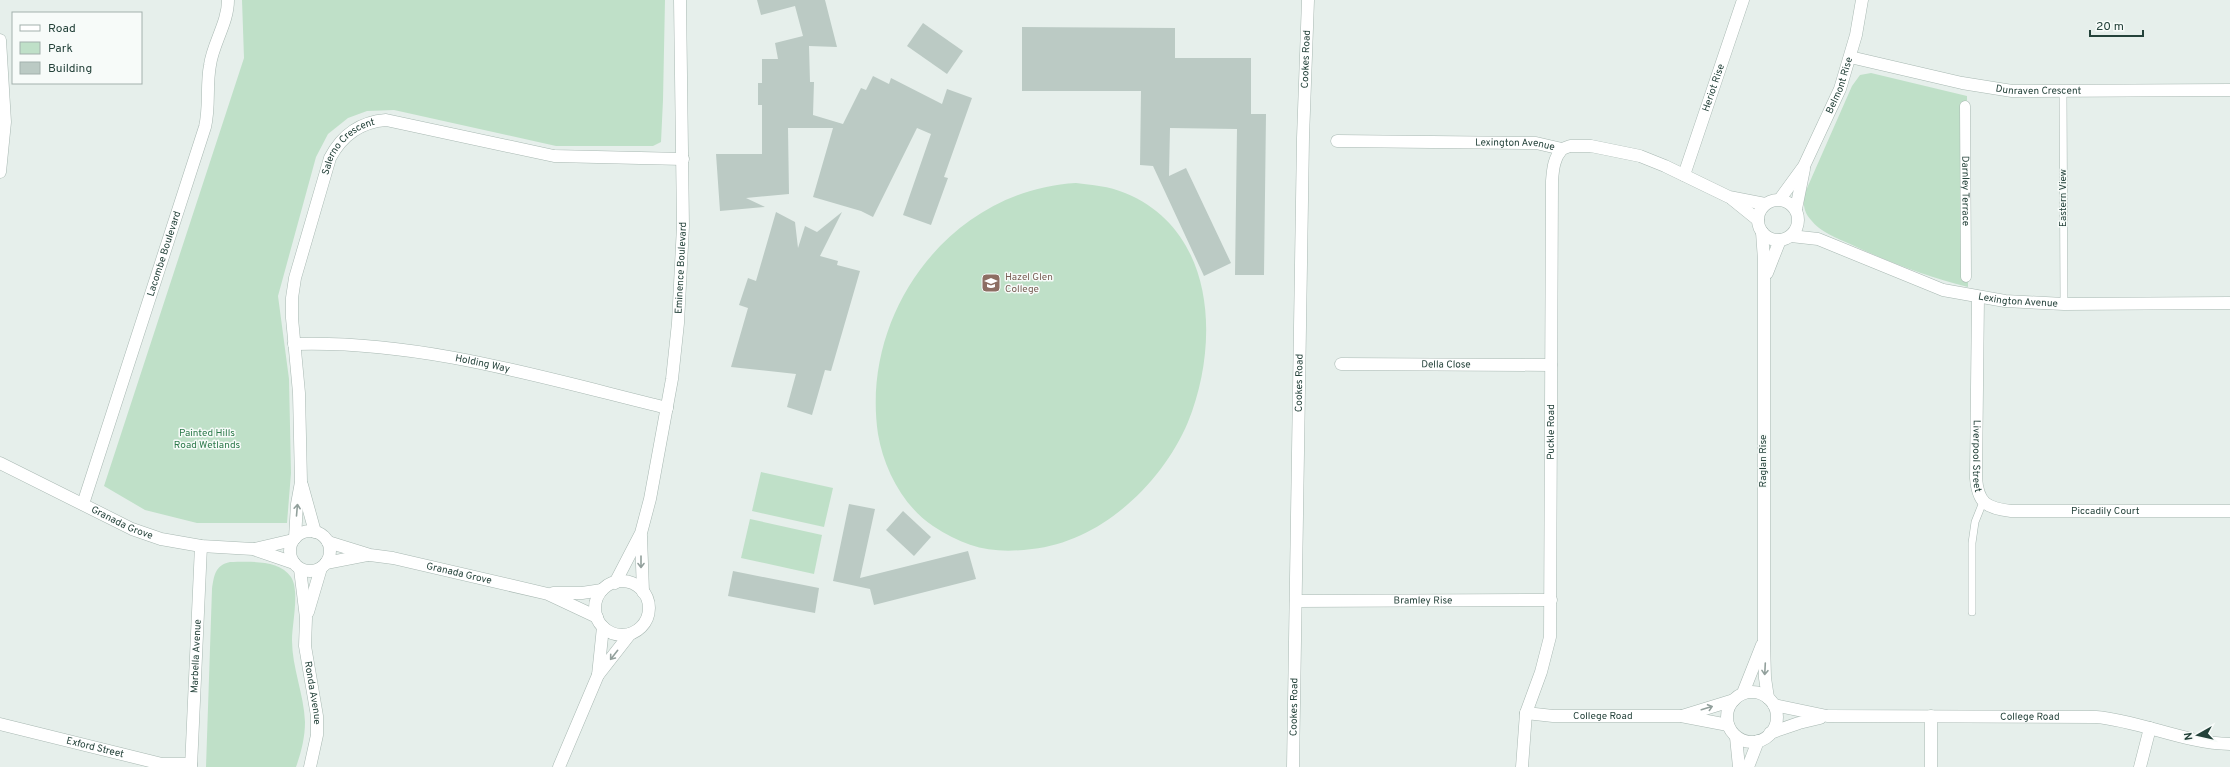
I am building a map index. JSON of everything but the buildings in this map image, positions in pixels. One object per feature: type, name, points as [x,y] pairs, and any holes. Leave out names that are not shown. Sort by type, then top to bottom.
[{"type":"street","name":"Lacombe Boulevard","points":[[83,504],[204,127],[208,113],[212,53],[224,21],[228,0]]},
{"type":"street","name":"Eminence Boulevard","points":[[614,583],[641,533],[650,499],[667,408],[678,323],[681,273],[683,159],[680,0]]},
{"type":"street","name":"Cookes Road","points":[[1294,767],[1302,138],[1308,0]]},
{"type":"street","name":"Heriot Rise","points":[[1684,175],[1743,0]]},
{"type":"street","name":"Belmont Rise","points":[[1780,199],[1804,166],[1826,123],[1850,57],[1862,0]]},
{"type":"street","points":[[0,40],[5,122],[4,152],[0,172]]},
{"type":"street","name":"Dunraven Crescent","points":[[1850,57],[1962,83],[2012,91],[2230,90]]},
{"type":"street","name":"Darnley Terrace","points":[[1965,106],[1966,277]]},
{"type":"street","name":"Salerno Crescent","points":[[294,539],[297,504],[301,482],[299,392],[294,344],[292,298],[295,278],[330,158],[337,145],[348,134],[359,127],[386,120],[554,156],[683,159]]},
{"type":"street","name":"Lexington Avenue","points":[[1337,141],[1536,143],[1562,149],[1579,145],[1611,149],[1640,156],[1684,175],[1729,197],[1758,220]]},
{"type":"street","name":"Puckle Road","points":[[1522,767],[1526,713],[1546,655],[1550,637],[1552,181],[1553,166],[1562,149]]},
{"type":"street","name":"Belmont Rise","points":[[1796,208],[1804,166]]},
{"type":"street","name":"Lexington Avenue","points":[[1729,197],[1765,204]]},
{"type":"street","points":[[1774,199],[1786,200],[1796,208],[1799,221],[1798,227],[1785,238],[1774,240],[1762,232],[1758,220],[1761,209],[1765,204],[1774,199]]},
{"type":"street","name":"Lexington Avenue","points":[[1799,221],[1818,239]]},
{"type":"street","name":"Raglan Rise","points":[[1762,232],[1764,282],[1764,640],[1765,678],[1771,702]]},
{"type":"street","name":"Lexington Avenue","points":[[1785,238],[1818,239],[1942,290],[2005,301],[2064,304],[2230,303]]},
{"type":"street","name":"Raglan Rise","points":[[1764,282],[1785,238]]},
{"type":"street","name":"Liverpool Street","points":[[1978,297],[1976,478],[1980,497],[1983,502]]},
{"type":"street","name":"Holding Way","points":[[294,344],[336,343],[409,349],[485,364],[667,408]]},
{"type":"street","name":"Della Close","points":[[1341,364],[1551,365]]},
{"type":"street","name":"Granada Grove","points":[[0,463],[83,504],[104,517],[132,529],[161,538],[201,546],[254,549],[294,539]]},
{"type":"street","name":"Salerno Crescent","points":[[301,482],[315,532]]},
{"type":"street","name":"Piccadily Court","points":[[1983,502],[1991,508],[2011,511],[2230,511]]},
{"type":"street","points":[[315,532],[328,542],[330,553],[324,565],[311,571],[297,566],[290,551],[294,539],[303,533],[315,532]]},
{"type":"street","name":"Eminence Boulevard","points":[[641,533],[643,592]]},
{"type":"street","name":"Granada Grove","points":[[328,542],[370,555],[393,558],[548,594],[582,593],[602,590]]},
{"type":"street","name":"Marbella Avenue","points":[[191,766],[201,546]]},
{"type":"street","name":"Granada Grove","points":[[254,549],[297,566]]},
{"type":"street","name":"Granada Grove","points":[[324,565],[370,555]]},
{"type":"street","name":"Ronda Avenue","points":[[306,618],[324,565]]},
{"type":"street","name":"Ronda Avenue","points":[[297,566],[306,618],[305,646],[317,716],[317,735],[310,767]]},
{"type":"street","points":[[559,767],[598,675],[630,634],[636,631],[646,620],[648,606],[643,592],[630,583],[614,583],[602,590],[596,603],[600,622],[598,675]]},
{"type":"street","name":"Granada Grove","points":[[548,594],[600,622]]},
{"type":"street","name":"Bramley Rise","points":[[1296,601],[1551,600]]},
{"type":"street","points":[[600,622],[615,634],[630,634]]},
{"type":"street","name":"Raglan Rise","points":[[1738,696],[1764,640]]},
{"type":"street","points":[[1752,692],[1771,702],[1776,720],[1770,734],[1758,741],[1743,740],[1736,736],[1728,725],[1727,712],[1738,696],[1752,692]]},
{"type":"street","name":"College Road","points":[[1681,716],[1738,696]]},
{"type":"street","name":"College Road","points":[[1771,702],[1827,716],[2096,717],[2128,721],[2188,738],[2230,744]]},
{"type":"street","name":"College Road","points":[[1526,713],[1554,716],[1681,716],[1728,725]]},
{"type":"street","name":"College Road","points":[[1770,734],[1799,723],[1827,716]]},
{"type":"street","points":[[1930,767],[1931,716]]},
{"type":"street","name":"Exford Street","points":[[0,724],[162,764],[191,766]]},
{"type":"street","points":[[2140,767],[2150,728]]},
{"type":"street","points":[[1736,736],[1739,767]]},
{"type":"street","points":[[1748,767],[1758,741]]},
{"type":"lane","name":"Eastern View","points":[[2063,91],[2064,304]]},
{"type":"lane","name":"Liverpool Street","points":[[1972,612],[1972,543],[1975,522],[1983,502]]},
{"type":"green space","name":"Painted Hills Road Wetlands","points":[[242,0],[665,0],[661,142],[653,146],[556,146],[394,110],[367,111],[348,118],[328,134],[316,157],[278,296],[289,379],[291,473],[287,523],[197,523],[145,510],[104,486],[244,58]]},
{"type":"green space","points":[[1871,73],[1967,96],[1968,287],[1938,279],[1879,257],[1829,234],[1819,228],[1805,211],[1804,195],[1852,86],[1860,75]]},
{"type":"green space","points":[[1076,183],[1107,187],[1125,193],[1155,210],[1178,233],[1193,261],[1203,292],[1206,325],[1204,358],[1198,391],[1188,422],[1177,445],[1162,467],[1145,488],[1126,506],[1104,522],[1081,535],[1057,544],[1032,549],[1005,551],[980,548],[945,534],[922,518],[896,486],[885,460],[878,434],[876,388],[884,344],[900,303],[923,265],[954,233],[990,208],[1031,191]]},
{"type":"green space","points":[[761,472],[833,488],[824,527],[752,511]]},
{"type":"green space","points":[[750,519],[822,535],[814,574],[741,558]]},
{"type":"green space","points":[[225,563],[271,564],[286,571],[294,583],[295,608],[292,640],[296,671],[303,701],[305,722],[300,756],[296,767],[206,767],[212,589],[218,568]]},
{"type":"place","name":"Hazel Glen College","points":[[991,283]]}]
